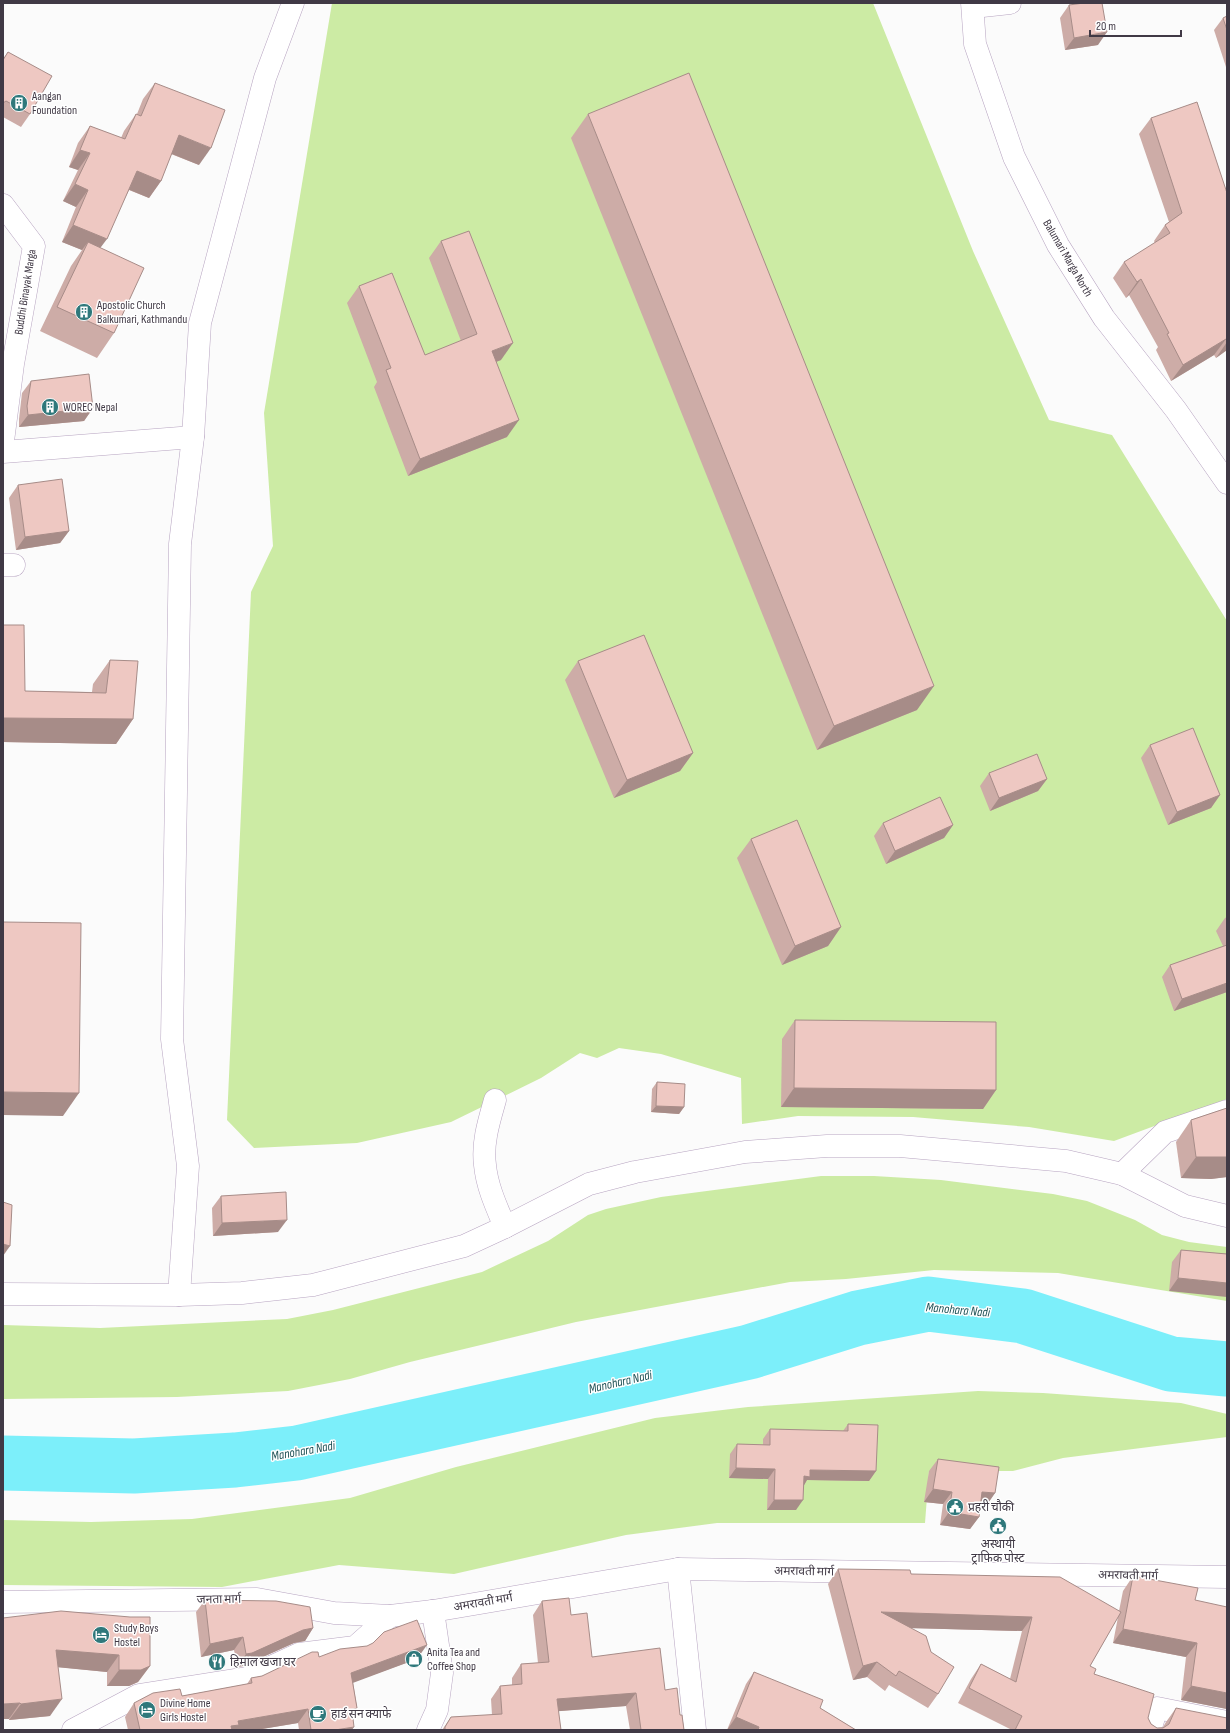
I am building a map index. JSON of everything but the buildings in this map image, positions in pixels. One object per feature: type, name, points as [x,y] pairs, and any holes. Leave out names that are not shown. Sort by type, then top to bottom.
[{"type":"street","points":[[179,1295],[188,1166],[172,1039],[180,544],[193,436],[200,323],[265,78],[293,3]]},
{"type":"street","points":[[972,5],[1010,3]]},
{"type":"street","name":"Balumari Marga North","points":[[972,5],[975,44],[1014,157],[1058,245],[1104,318],[1176,410],[1227,483]]},
{"type":"street","name":"Buddhi Binayak Marga","points":[[3,205],[34,246],[13,364],[3,441]]},
{"type":"street","points":[[3,452],[193,436]]},
{"type":"street","points":[[495,1100],[487,1130],[485,1164],[493,1197],[505,1228]]},
{"type":"street","points":[[1122,1174],[1165,1132],[1227,1111]]},
{"type":"street","points":[[3,1294],[179,1295],[242,1293],[313,1285],[464,1246],[505,1228],[589,1184],[635,1172],[745,1152],[827,1146],[900,1146],[1066,1160],[1122,1174],[1184,1206],[1227,1216]]},
{"type":"street","points":[[678,1569],[695,1730]]},
{"type":"street","name":"अमरावती मार्ग","points":[[433,1611],[678,1569],[1227,1577]]},
{"type":"street","name":"जनता मार्ग","points":[[3,1602],[257,1599],[334,1613],[390,1616],[433,1611]]},
{"type":"street","points":[[428,1730],[437,1710],[442,1673],[433,1611]]},
{"type":"street","points":[[73,1730],[138,1695],[247,1678],[299,1654],[355,1647],[390,1616]]},
{"type":"street","points":[[1150,1730],[1157,1708],[1227,1722]]},
{"type":"green space","points":[[332,3],[873,3],[973,251],[1049,420],[1112,435],[1227,621],[1227,1099],[1114,1141],[1029,1127],[913,1117],[798,1116],[742,1124],[741,1078],[661,1054],[619,1048],[597,1058],[580,1053],[541,1078],[451,1122],[357,1143],[254,1148],[227,1120],[251,592],[273,546],[264,413]]},
{"type":"green space","points":[[821,1176],[874,1176],[941,1180],[1053,1194],[1087,1201],[1135,1220],[1162,1235],[1189,1242],[1227,1247],[1227,1301],[1058,1273],[934,1270],[846,1279],[790,1282],[576,1322],[410,1362],[350,1379],[288,1391],[177,1397],[3,1399],[3,1325],[100,1328],[287,1319],[333,1310],[482,1272],[548,1241],[588,1215],[606,1209],[661,1197]]},
{"type":"green space","points":[[978,1391],[1043,1393],[1181,1403],[1227,1414],[1227,1437],[1063,1458],[1013,1471],[929,1471],[925,1523],[717,1523],[626,1535],[454,1574],[339,1565],[222,1587],[3,1585],[3,1520],[91,1522],[192,1519],[350,1498],[456,1467],[655,1418],[748,1407]]},
{"type":"waterway","name":"Manohara Nadi","points":[[3,1463],[134,1466],[235,1460],[297,1453],[749,1352],[858,1318],[928,1304],[1023,1316],[1171,1364],[1227,1369]]},
{"type":"place","name":"Aangan Foundation","points":[[19,103]]},
{"type":"place","name":"Apostolic Church Balkumari, Kathmandu","points":[[84,312]]},
{"type":"place","name":"WOREC Nepal","points":[[50,407]]},
{"type":"place","name":"प्रहरी चौकी","points":[[955,1507]]},
{"type":"place","name":"अस्थायी ट्राफिक पोस्ट","points":[[998,1526]]},
{"type":"place","name":"Study Boys Hostel","points":[[101,1635]]},
{"type":"place","name":"Anita Tea and Coffee Shop","points":[[414,1659]]},
{"type":"place","name":"हिमाल खजा घर","points":[[217,1662]]},
{"type":"place","name":"Divine Home Girls Hostel","points":[[147,1710]]},
{"type":"place","name":"हार्ड सन क्याफे","points":[[318,1714]]}]
